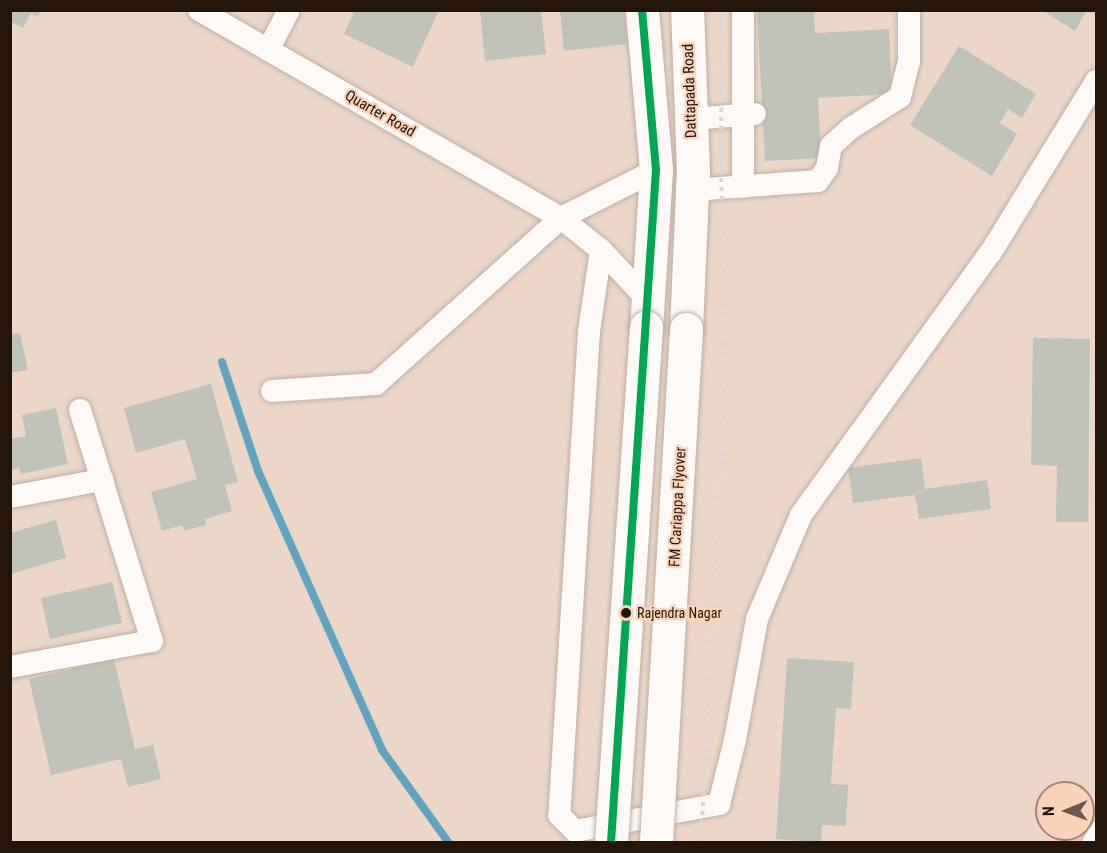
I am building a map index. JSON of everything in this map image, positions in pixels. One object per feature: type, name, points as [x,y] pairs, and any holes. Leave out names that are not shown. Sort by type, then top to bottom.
[{"type":"main road","points":[[611,843],[656,170],[642,10]]},
{"type":"main road","name":"Dattapada Road","points":[[687,10],[692,180]]},
{"type":"main road","name":"FM Cariappa Flyover","points":[[656,843],[686,329],[692,180]]},
{"type":"street","name":"Quarter Road","points":[[199,10],[561,218],[601,250],[647,313]]},
{"type":"street","points":[[268,50],[289,10]]},
{"type":"street","points":[[743,10],[749,115],[743,187]]},
{"type":"street","points":[[692,180],[743,187],[818,181],[827,168],[831,146],[851,128],[900,97],[909,62],[909,10]]},
{"type":"street","points":[[601,250],[589,331],[559,815],[575,831],[719,804],[745,693],[757,619],[801,515],[992,252],[1096,81]]},
{"type":"street","points":[[691,119],[749,115]]},
{"type":"street","points":[[272,390],[376,384],[561,218],[656,170]]},
{"type":"street","points":[[10,667],[152,641],[80,410]]},
{"type":"street","points":[[10,497],[102,480]]},
{"type":"lane","points":[[1088,843],[1096,828]]},
{"type":"path","points":[[701,843],[727,344],[721,175],[722,10]]},
{"type":"building","points":[[10,10],[41,10],[38,17],[31,13],[23,28],[10,21]]},
{"type":"building","points":[[355,10],[439,10],[413,67],[344,34]]},
{"type":"building","points":[[480,10],[541,10],[546,54],[485,61]]},
{"type":"building","points":[[560,10],[624,10],[627,44],[564,51]]},
{"type":"building","points":[[757,10],[814,10],[815,33],[889,29],[892,94],[818,98],[821,158],[765,161]]},
{"type":"building","points":[[1042,10],[1087,10],[1075,31]]},
{"type":"building","points":[[959,46],[1036,94],[1022,118],[1008,109],[1000,123],[1017,134],[992,176],[910,125]]},
{"type":"building","points":[[20,333],[28,370],[10,373],[10,334]]},
{"type":"building","points":[[1033,338],[1090,339],[1088,522],[1056,522],[1057,466],[1031,465]]},
{"type":"building","points":[[211,384],[238,482],[225,485],[232,511],[205,519],[206,525],[184,531],[182,525],[162,531],[151,492],[197,479],[185,439],[136,453],[124,408]]},
{"type":"building","points":[[56,408],[68,464],[21,474],[19,468],[10,470],[10,439],[26,436],[22,415]]},
{"type":"building","points":[[921,458],[925,489],[987,480],[991,509],[919,519],[915,495],[853,503],[848,468]]},
{"type":"building","points":[[56,520],[66,558],[10,574],[10,533]]},
{"type":"building","points":[[112,582],[122,623],[50,639],[41,598]]},
{"type":"building","points":[[787,658],[854,662],[851,709],[836,708],[831,784],[848,785],[846,826],[822,825],[821,842],[776,839]]},
{"type":"building","points":[[114,659],[135,749],[153,745],[161,779],[128,787],[121,759],[51,775],[29,679]]},
{"type":"waterway","points":[[222,362],[258,471],[382,750],[448,842]]},
{"type":"transit line","points":[[611,842],[656,170],[642,10]]},
{"type":"place","name":"Rajendra Nagar","points":[[626,613]]}]
